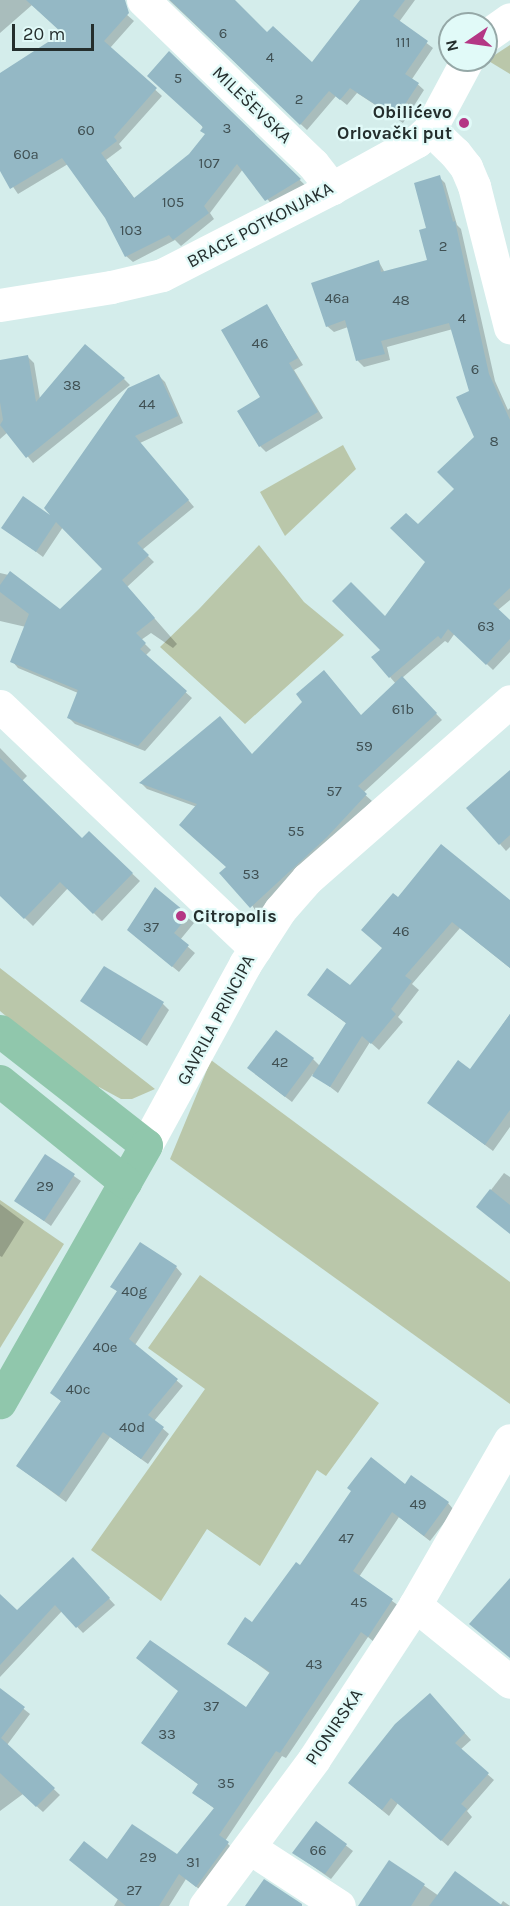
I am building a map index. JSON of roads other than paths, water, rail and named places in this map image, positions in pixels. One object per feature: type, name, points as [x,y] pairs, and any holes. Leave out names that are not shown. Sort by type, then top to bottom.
[{"type":"main road","points":[[0,1031],[146,1145]]},
{"type":"main road","points":[[0,1081],[125,1182]]},
{"type":"main road","name":"GAVRILA PRINCIPA","points":[[0,1402],[146,1145]]},
{"type":"street","name":"MILEŠEVSKA","points":[[143,0],[313,164],[332,188]]},
{"type":"street","name":"BRACE POTKONJAKA","points":[[3,296],[111,287],[162,275],[332,188],[417,141],[430,129],[461,72]]},
{"type":"street","points":[[430,129],[466,167],[474,186],[510,327]]},
{"type":"street","name":"GAVRILA PRINCIPA","points":[[146,1145],[255,948],[280,910],[308,879],[510,701]]},
{"type":"street","points":[[0,706],[255,948]]},
{"type":"street","name":"PIONIRSKA","points":[[206,1906],[314,1758],[415,1605],[510,1440]]},
{"type":"street","points":[[415,1605],[510,1682]]},
{"type":"street","points":[[250,1848],[339,1906]]},
{"type":"place","name":"Obilićevo Orlovački put","points":[[464,123]]},
{"type":"place","name":"Citropolis","points":[[181,916]]}]
